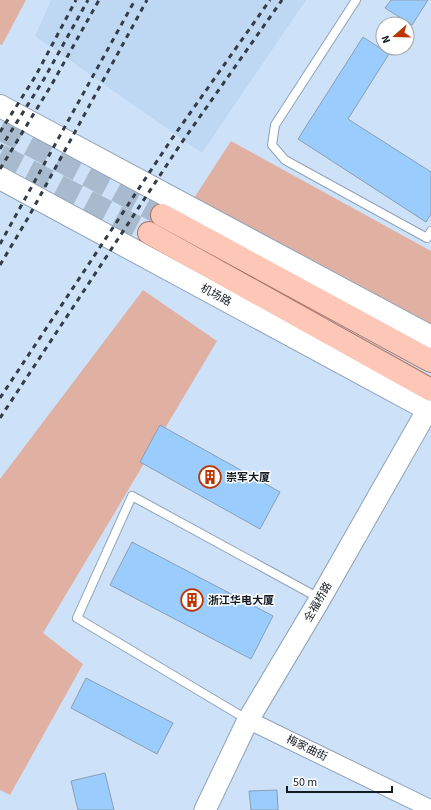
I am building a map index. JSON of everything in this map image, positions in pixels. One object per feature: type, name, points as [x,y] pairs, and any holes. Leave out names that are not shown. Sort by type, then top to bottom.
[{"type":"main road","points":[[0,106],[431,337]]},
{"type":"main road","name":"机场路","points":[[0,178],[430,401]]},
{"type":"main road","points":[[162,215],[431,361]]},
{"type":"main road","name":"机场路","points":[[149,233],[430,401]]},
{"type":"street","name":"全福桥路","points":[[205,810],[248,720],[320,599],[430,401]]},
{"type":"street","name":"梅家曲街","points":[[248,720],[431,809]]},
{"type":"lane","points":[[356,0],[275,124],[272,145],[285,160],[427,238],[431,231]]},
{"type":"lane","points":[[248,720],[77,618],[132,496],[320,599]]},
{"type":"shaded area","points":[[0,0],[26,0],[2,45],[0,44]]},
{"type":"shaded area","points":[[51,0],[306,0],[202,153],[35,36]]},
{"type":"shaded area","points":[[231,141],[431,251],[431,341],[194,198]]},
{"type":"shaded area","points":[[143,290],[217,341],[43,633],[83,664],[10,795],[0,790],[0,479]]},
{"type":"building","points":[[391,0],[428,0],[415,20],[415,16],[398,16],[385,8]]},
{"type":"building","points":[[363,37],[375,45],[375,56],[388,56],[348,119],[431,172],[431,214],[426,222],[298,139]]},
{"type":"building","name":"崇军大厦","points":[[160,425],[280,492],[260,529],[140,462]]},
{"type":"building","name":"浙江华电大厦","points":[[132,542],[273,616],[251,659],[110,585]]},
{"type":"building","points":[[86,678],[173,723],[157,754],[71,708]]},
{"type":"building","points":[[105,773],[114,810],[78,810],[71,781]]},
{"type":"building","points":[[277,790],[278,810],[251,810],[249,791]]},
{"type":"tunnel","points":[[0,129],[162,215]]},
{"type":"tunnel","points":[[0,155],[149,233]]},
{"type":"railway","points":[[0,132],[35,77],[76,0]]},
{"type":"railway","points":[[0,149],[44,79],[88,0]]},
{"type":"railway","points":[[0,169],[52,84],[99,0]]},
{"type":"railway","points":[[0,244],[135,0]]},
{"type":"railway","points":[[0,265],[28,218],[147,0]]},
{"type":"railway","points":[[0,398],[171,140],[270,0]]},
{"type":"railway","points":[[0,418],[180,145],[282,0]]},
{"type":"place","name":"崇军大厦","points":[[210,477]]},
{"type":"place","name":"浙江华电大厦","points":[[192,600]]}]
